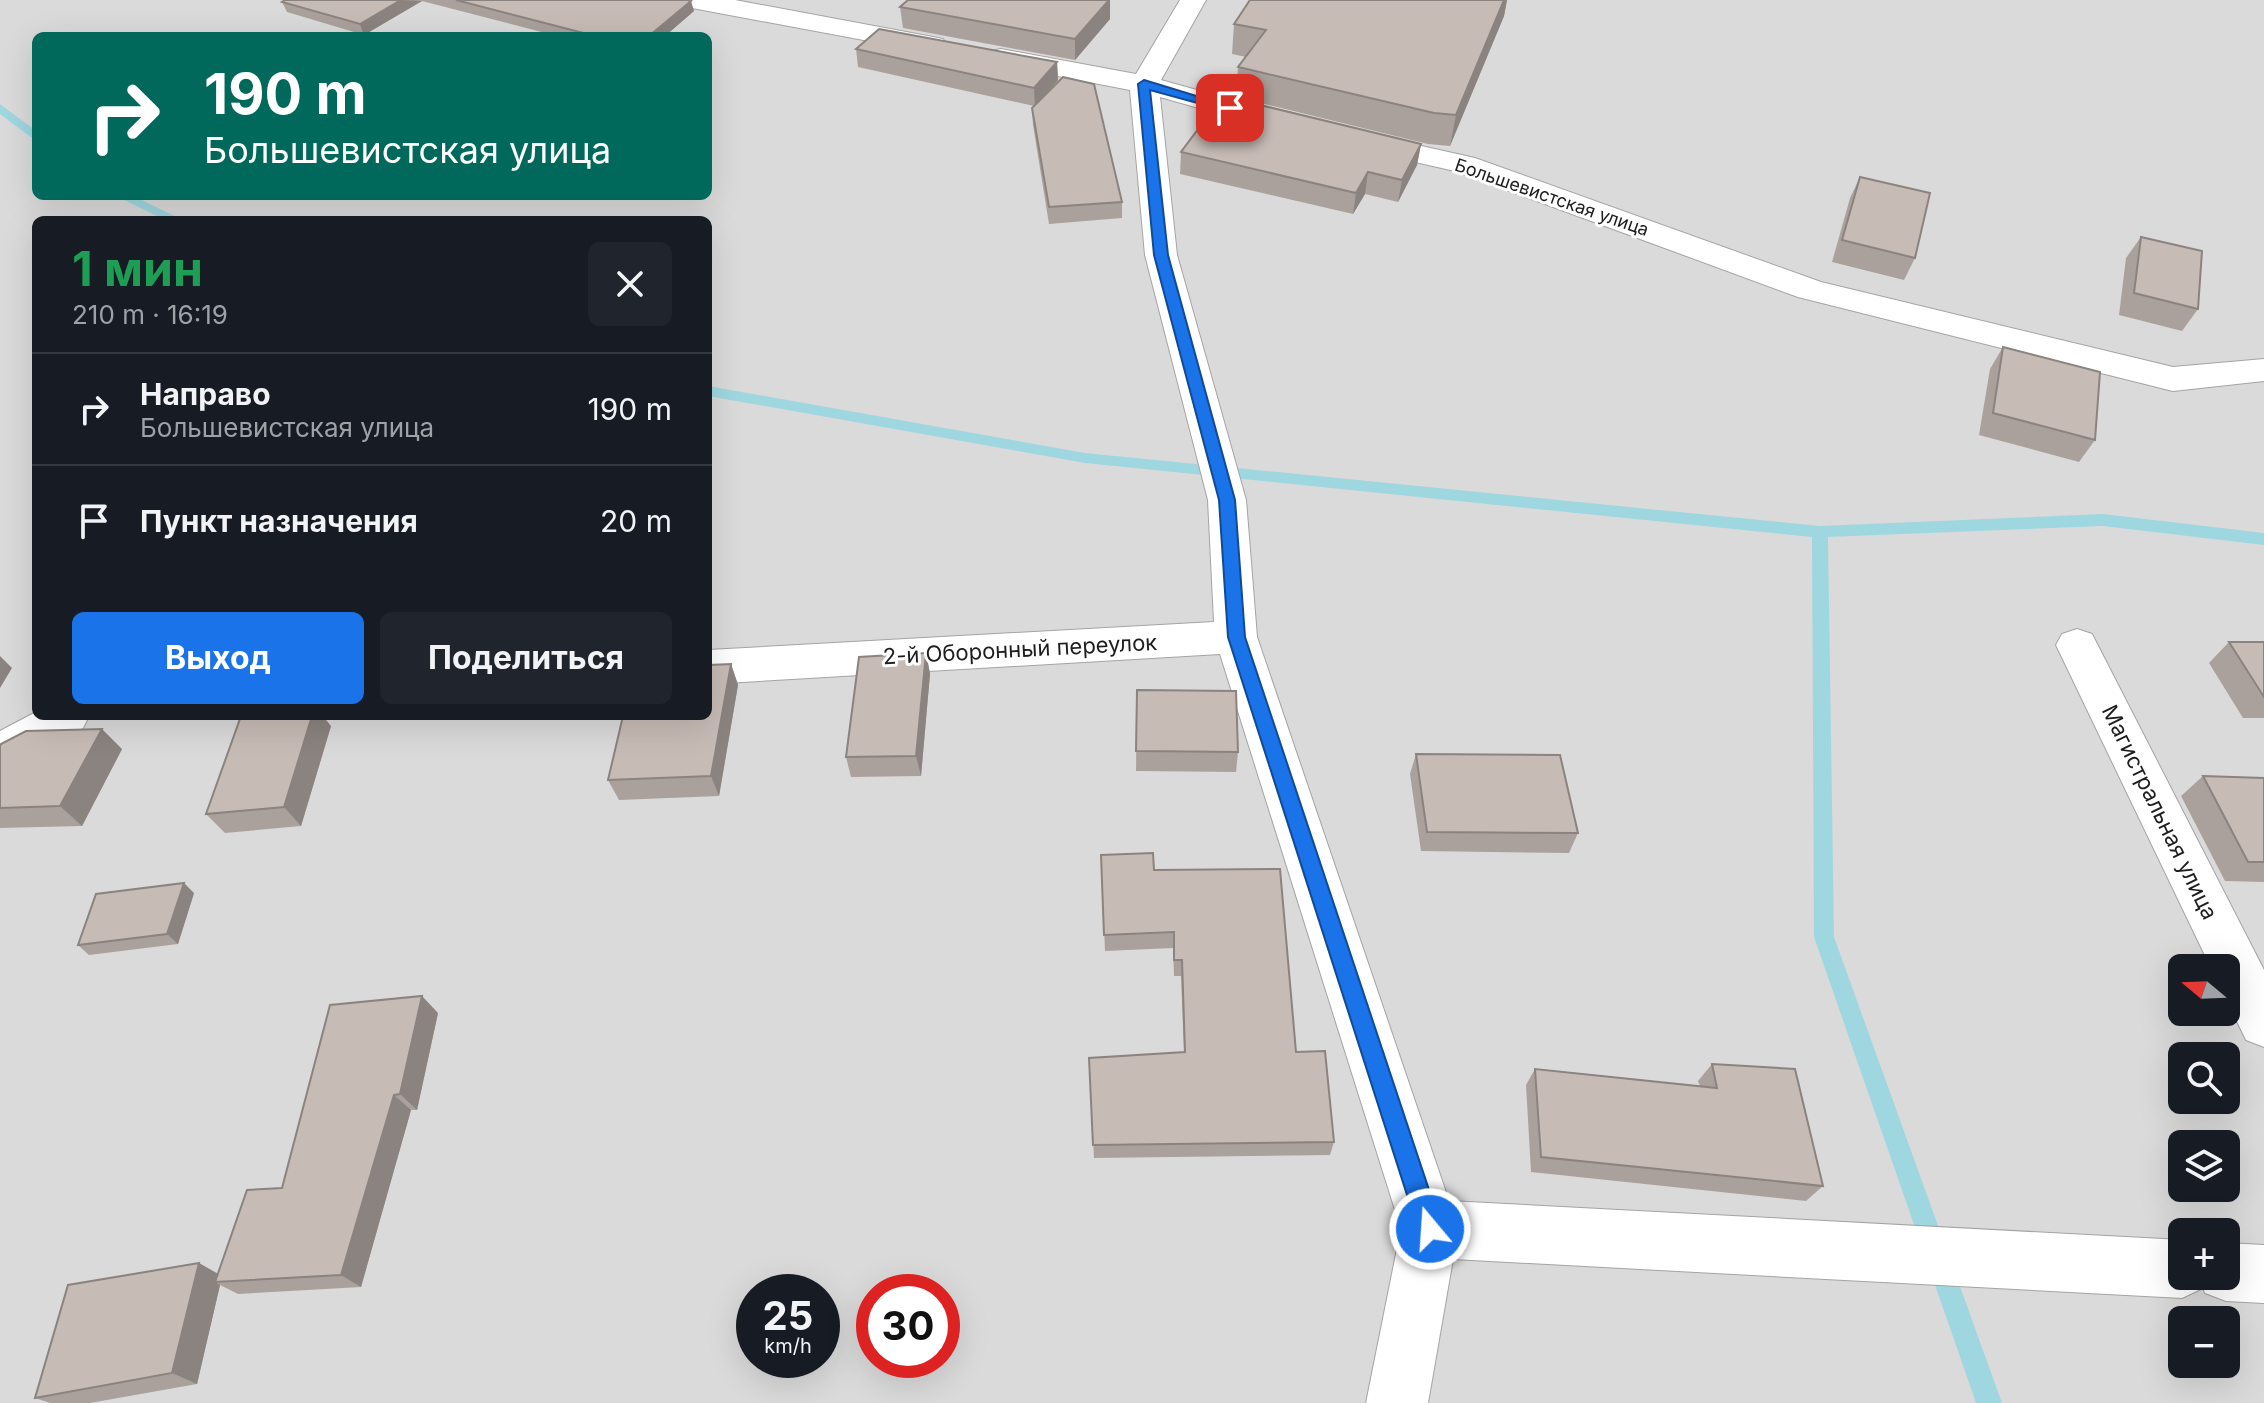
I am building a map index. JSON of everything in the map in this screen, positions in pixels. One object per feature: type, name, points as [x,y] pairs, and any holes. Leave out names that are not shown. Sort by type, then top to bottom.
[{"type":"street","name":"Большевистская улица","points":[[692,0],[1144,84],[1316,131],[1464,164],[1810,290],[2173,379],[2264,370]]},
{"type":"street","points":[[1193,0],[1144,84],[1161,255],[1227,500],[1236,637],[1430,1229],[1397,1403]]},
{"type":"street","name":"2-й Оборонный переулок","points":[[712,667],[1236,637]]},
{"type":"street","name":"Магистральная улица","points":[[2077,645],[2264,1023]]},
{"type":"street","points":[[0,752],[60,720]]},
{"type":"street","points":[[1430,1229],[1903,1257],[2168,1268]]},
{"type":"street","points":[[2240,1273],[2264,1274]]},
{"type":"shaded area","points":[[0,0],[2264,0],[2264,1403],[0,1403]]},
{"type":"building","points":[[401,0],[360,24],[282,2]]},
{"type":"building","points":[[456,0],[691,1],[654,32],[580,32]]},
{"type":"building","points":[[908,0],[1109,0],[1075,39],[900,7]]},
{"type":"building","points":[[1250,0],[1504,0],[1456,115],[1434,113],[1238,67],[1266,30],[1234,24]]},
{"type":"building","points":[[879,29],[1057,62],[1034,88],[856,49]]},
{"type":"building","points":[[1063,77],[1094,84],[1122,202],[1049,207],[1032,108]]},
{"type":"building","points":[[1223,96],[1421,144],[1402,180],[1368,172],[1356,193],[1181,152]]},
{"type":"building","points":[[1860,177],[1930,193],[1915,258],[1842,240]]},
{"type":"building","points":[[2141,237],[2202,251],[2198,309],[2134,293]]},
{"type":"building","points":[[2003,347],[2100,372],[2095,440],[1993,413]]},
{"type":"building","points":[[2229,642],[2264,642],[2264,697]]},
{"type":"building","points":[[926,653],[916,756],[846,757],[859,657]]},
{"type":"building","points":[[731,664],[711,776],[608,780],[622,720],[712,720],[712,665]]},
{"type":"building","points":[[1137,690],[1236,691],[1238,752],[1136,751]]},
{"type":"building","points":[[240,720],[311,720],[284,807],[206,814]]},
{"type":"building","points":[[102,729],[60,806],[0,808],[1,744],[26,731]]},
{"type":"building","points":[[1416,754],[1560,755],[1578,833],[1427,832]]},
{"type":"building","points":[[2203,776],[2264,778],[2264,862],[2248,862]]},
{"type":"building","points":[[1153,853],[1154,870],[1280,869],[1296,1052],[1325,1051],[1334,1142],[1093,1145],[1089,1058],[1185,1052],[1182,960],[1174,960],[1174,932],[1104,935],[1101,855]]},
{"type":"building","points":[[184,883],[167,934],[78,945],[96,894]]},
{"type":"building","points":[[422,996],[400,1094],[394,1095],[341,1275],[215,1282],[247,1190],[282,1188],[330,1005]]},
{"type":"building","points":[[1712,1064],[1795,1069],[1823,1186],[1541,1157],[1535,1069],[1717,1088]]},
{"type":"building","points":[[199,1263],[172,1373],[35,1398],[68,1285]]},
{"type":"waterway","points":[[0,108],[32,134]]},
{"type":"waterway","points":[[131,200],[167,216]]},
{"type":"waterway","points":[[712,392],[1085,458],[1820,532]]},
{"type":"waterway","points":[[1820,532],[2103,520],[2264,539]]},
{"type":"waterway","points":[[1820,532],[1824,937],[1989,1403]]},
{"type":"route","points":[[1230,108],[1144,84],[1161,255],[1227,500],[1236,637],[1430,1229]]}]
